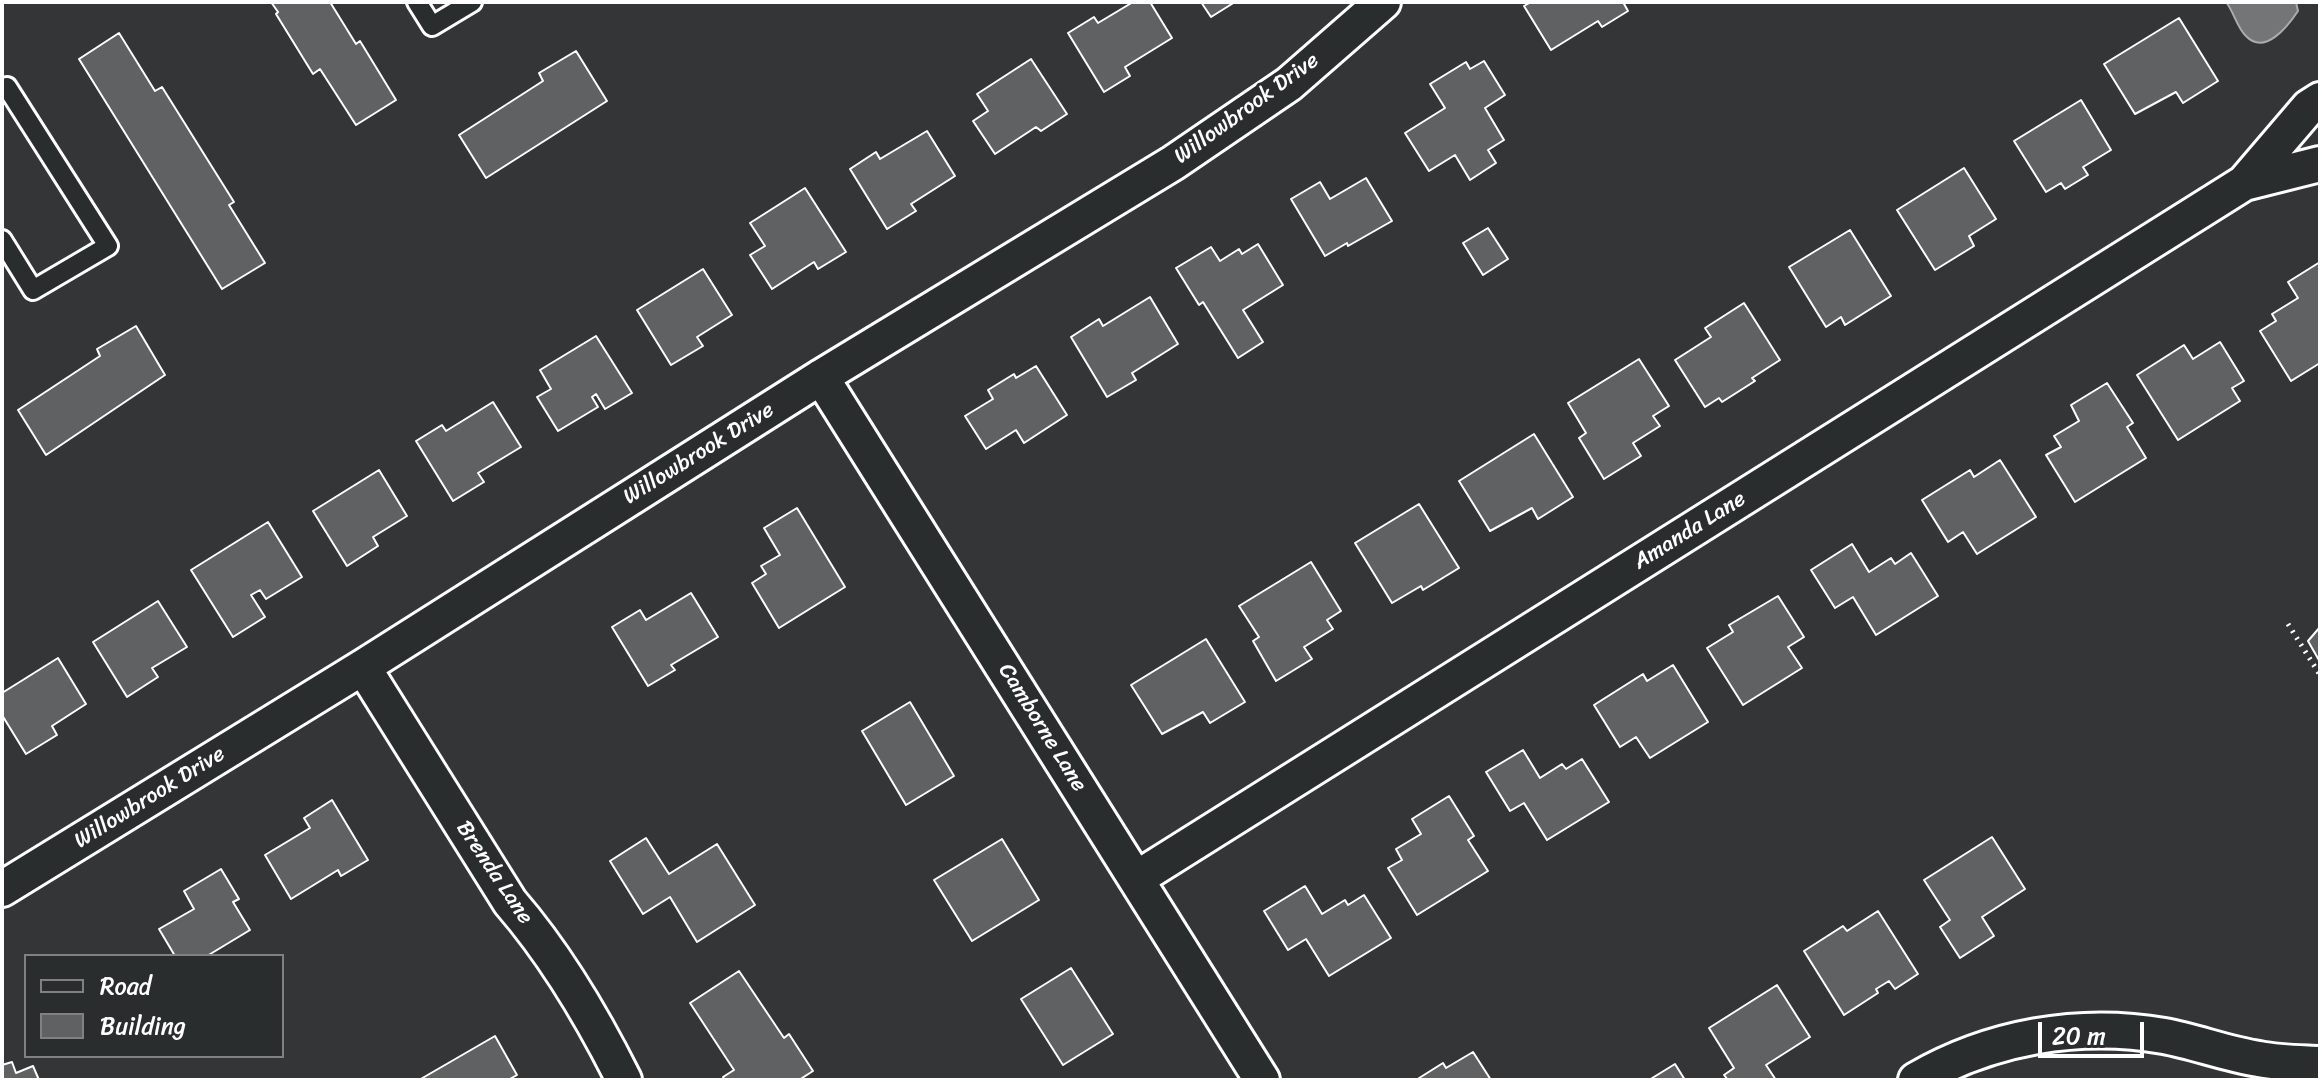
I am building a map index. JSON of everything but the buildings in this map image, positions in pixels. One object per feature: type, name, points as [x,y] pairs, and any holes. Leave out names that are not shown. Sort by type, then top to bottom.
[{"type":"street","name":"Willowbrook Drive","points":[[2,889],[363,667],[821,377],[1173,163],[1289,84],[1383,2]]},
{"type":"street","name":"Amanda Lane","points":[[1136,879],[2244,183],[2309,107],[2320,100]]},
{"type":"street","name":"Amanda Lane","points":[[2244,183],[2320,164]]},
{"type":"street","name":"Camborne Lane","points":[[821,377],[1262,1080]]},
{"type":"street","name":"Brenda Lane","points":[[363,667],[510,902],[599,1031],[624,1080]]},
{"type":"street","points":[[1916,1080],[1937,1068],[1996,1045],[2038,1035],[2077,1031],[2145,1033],[2257,1059],[2320,1064]]},
{"type":"lane","points":[[417,2],[432,26],[472,2]]},
{"type":"lane","points":[[2,90],[7,87],[108,246],[33,290],[2,240]]},
{"type":"path","points":[[2288,624],[2311,653],[2320,675]]},
{"type":"shaded area","points":[[2226,2],[2296,2],[2298,11],[2275,37],[2261,43],[2243,33]]}]
